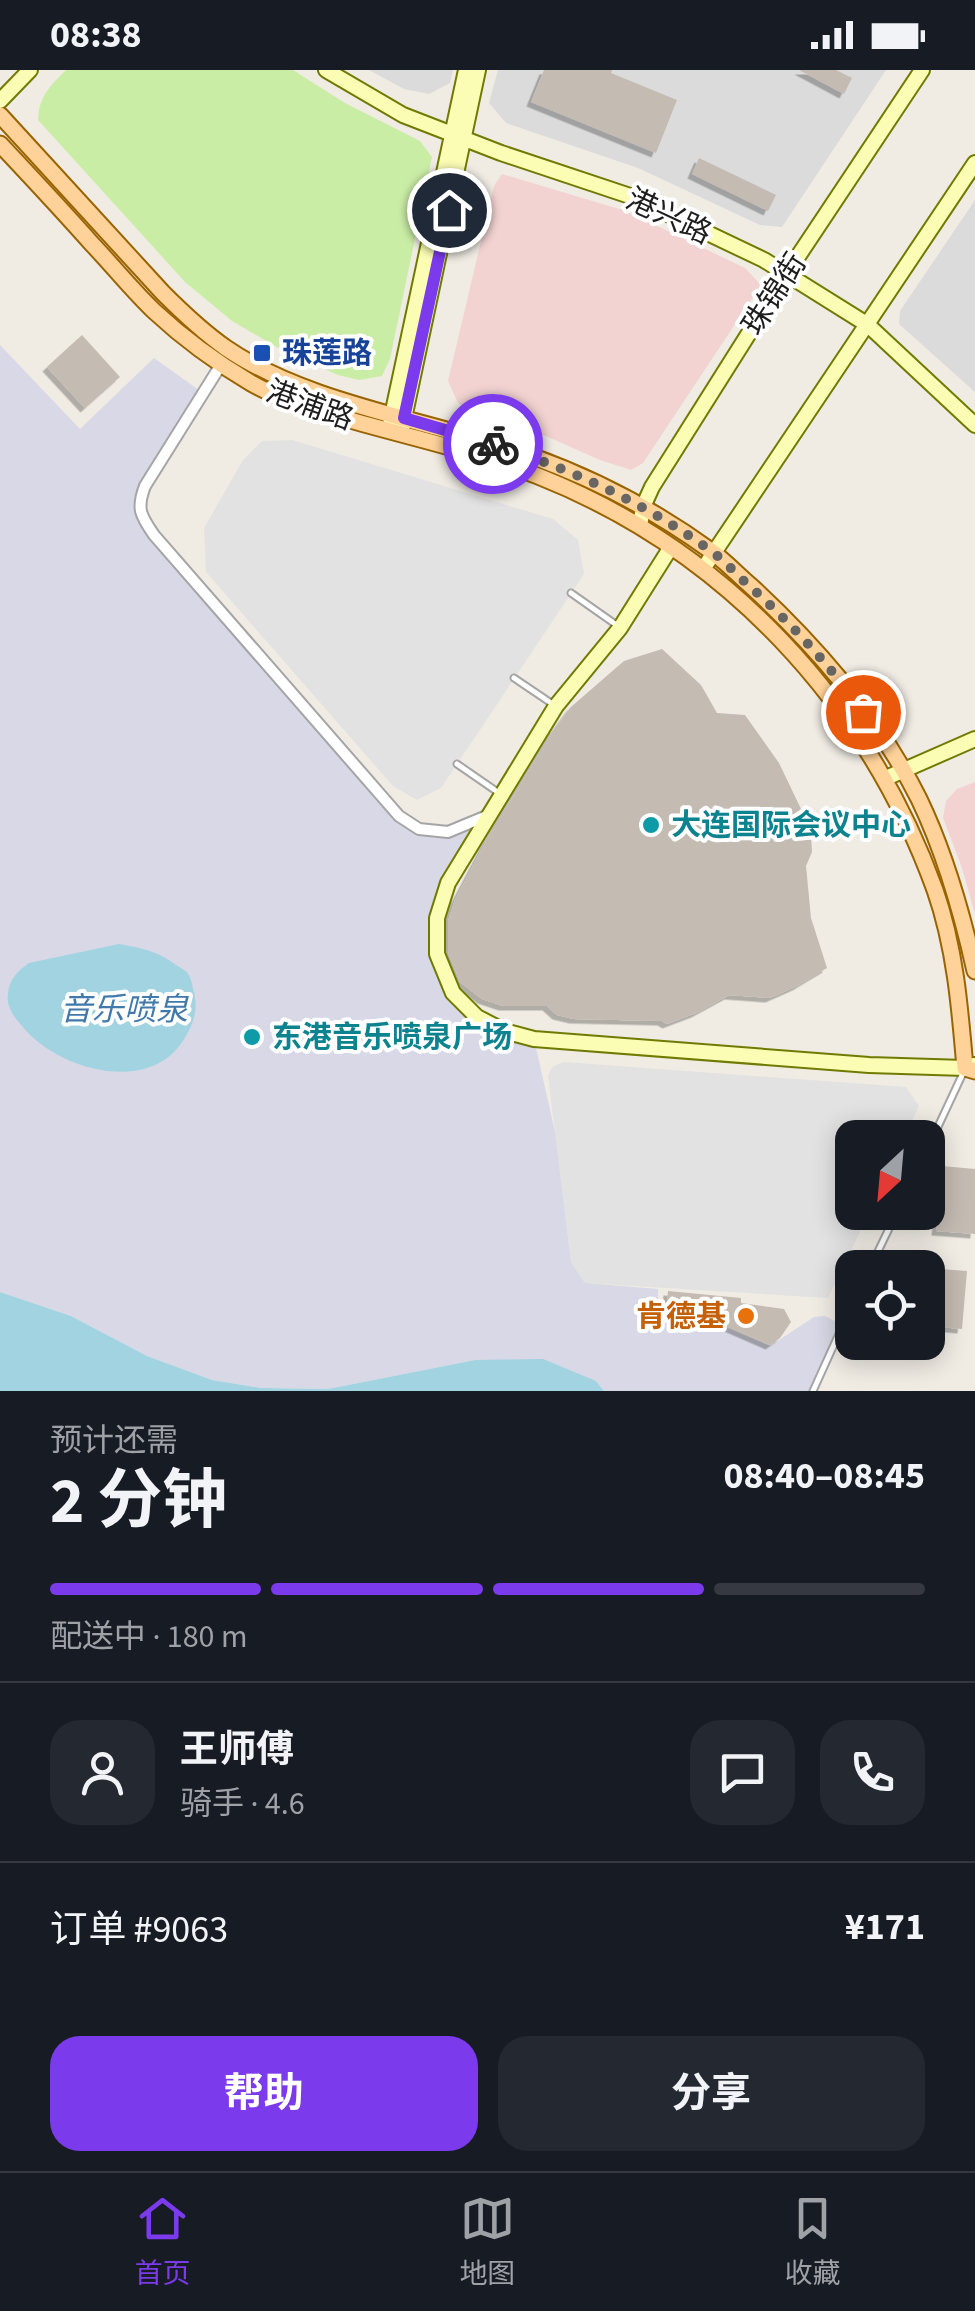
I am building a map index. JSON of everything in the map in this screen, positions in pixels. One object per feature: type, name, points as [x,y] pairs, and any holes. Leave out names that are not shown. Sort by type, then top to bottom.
[{"type":"main road","points":[[0,101],[30,70]]},
{"type":"main road","name":"港兴路","points":[[326,70],[403,115],[630,196],[786,273],[868,325],[975,424]]},
{"type":"main road","points":[[458,136],[466,70]]},
{"type":"main road","points":[[394,433],[402,430],[398,416],[458,136],[478,70]]},
{"type":"main road","name":"珠锦街","points":[[640,526],[643,506],[652,487],[786,273],[922,70]]},
{"type":"main road","name":"港浦路","points":[[0,115],[163,293],[227,349],[303,386],[532,456],[643,506],[714,553],[773,607],[824,662],[902,770],[940,852],[975,971]]},
{"type":"main road","name":"港浦路","points":[[0,144],[150,308],[179,334],[253,384],[283,398],[536,476],[582,496],[640,526],[703,569],[770,628],[846,718],[886,778],[905,816],[936,892],[972,1068]]},
{"type":"main road","points":[[703,569],[975,163]]},
{"type":"main road","points":[[671,547],[620,628],[556,706],[448,882],[438,918],[437,954],[453,993],[476,1017],[504,1031],[534,1039],[869,1065],[972,1068]]},
{"type":"main road","points":[[886,778],[975,739]]},
{"type":"street","points":[[222,363],[145,486],[139,502],[143,518],[400,816],[419,830],[448,832],[489,815]]},
{"type":"lane","points":[[571,594],[620,628]]},
{"type":"lane","points":[[514,678],[556,706]]},
{"type":"lane","points":[[457,764],[502,795]]},
{"type":"lane","points":[[943,1120],[972,1068]]},
{"type":"lane","points":[[813,1391],[835,1342]]},
{"type":"shaded area","points":[[369,70],[453,70],[450,83],[429,94],[404,89]]},
{"type":"shaded area","points":[[498,70],[886,70],[782,227],[760,225],[638,168],[506,123],[489,103]]},
{"type":"shaded area","points":[[502,174],[626,211],[745,268],[761,285],[643,463],[631,470],[523,426],[473,413],[458,403],[448,381],[494,186]]},
{"type":"shaded area","points":[[975,200],[975,392],[899,324],[900,311]]},
{"type":"shaded area","points":[[0,345],[80,429],[154,358],[203,393],[145,486],[143,519],[399,816],[419,829],[448,832],[489,815],[448,883],[437,954],[453,993],[476,1017],[534,1039],[555,1132],[571,1262],[585,1283],[658,1289],[658,1299],[770,1346],[814,1317],[825,1316],[835,1321],[835,1343],[813,1391],[604,1391],[596,1381],[475,1360],[328,1389],[261,1388],[212,1380],[147,1356],[71,1316],[0,1292]]},
{"type":"shaded area","points":[[292,440],[553,519],[578,540],[584,574],[441,788],[417,800],[393,786],[206,572],[204,528],[243,460],[262,441]]},
{"type":"shaded area","points":[[975,782],[975,914],[943,818],[946,801],[957,789]]},
{"type":"shaded area","points":[[563,1062],[906,1087],[919,1106],[912,1120],[835,1120],[835,1230],[861,1230],[851,1250],[835,1250],[835,1283],[828,1298],[585,1283],[571,1262],[548,1076],[552,1067]]},
{"type":"green space","points":[[66,70],[293,70],[345,103],[420,141],[432,157],[390,359],[382,376],[359,380],[338,375],[282,350],[232,321],[185,282],[38,120],[43,98]]},
{"type":"water","name":"音乐喷泉","points":[[119,944],[156,953],[184,970],[191,979],[196,1003],[184,1039],[169,1057],[127,1072],[80,1065],[58,1055],[23,1027],[8,999],[12,980],[29,963]]},
{"type":"water","points":[[0,1292],[71,1316],[147,1356],[212,1380],[261,1388],[328,1389],[475,1360],[543,1359],[596,1381],[604,1391],[0,1391]]},
{"type":"building","points":[[544,70],[612,70],[611,73],[677,100],[656,153],[531,102]]},
{"type":"building","points":[[799,70],[836,70],[852,78],[844,94]]},
{"type":"building","points":[[699,158],[776,195],[768,211],[692,174]]},
{"type":"building","points":[[82,335],[120,377],[85,408],[47,367]]},
{"type":"building","name":"大连国际会议中心","points":[[662,649],[701,685],[717,713],[745,715],[779,763],[811,838],[812,852],[806,866],[811,918],[827,968],[770,998],[729,995],[667,1024],[574,1019],[557,1015],[547,1006],[503,1006],[482,999],[460,982],[448,952],[448,921],[455,900],[485,843],[571,707],[624,661]]},
{"type":"building","points":[[945,1166],[975,1169],[975,1234],[936,1231],[945,1230]]},
{"type":"building","points":[[945,1269],[967,1271],[962,1329],[945,1328]]},
{"type":"building","name":"肯德基","points":[[668,1291],[741,1298],[741,1303],[784,1309],[791,1322],[770,1345],[667,1300]]},
{"type":"way so far","points":[[493,444],[601,485],[643,506],[714,553],[773,607],[863,712]]},
{"type":"place","name":"珠莲路","points":[[262,353]]},
{"type":"place","name":"大连国际会议中心","points":[[651,825]]},
{"type":"place","name":"东港音乐喷泉广场","points":[[252,1037]]},
{"type":"place","name":"肯德基","points":[[746,1316]]},
{"type":"route","points":[[449,210],[404,418],[493,444]]}]
